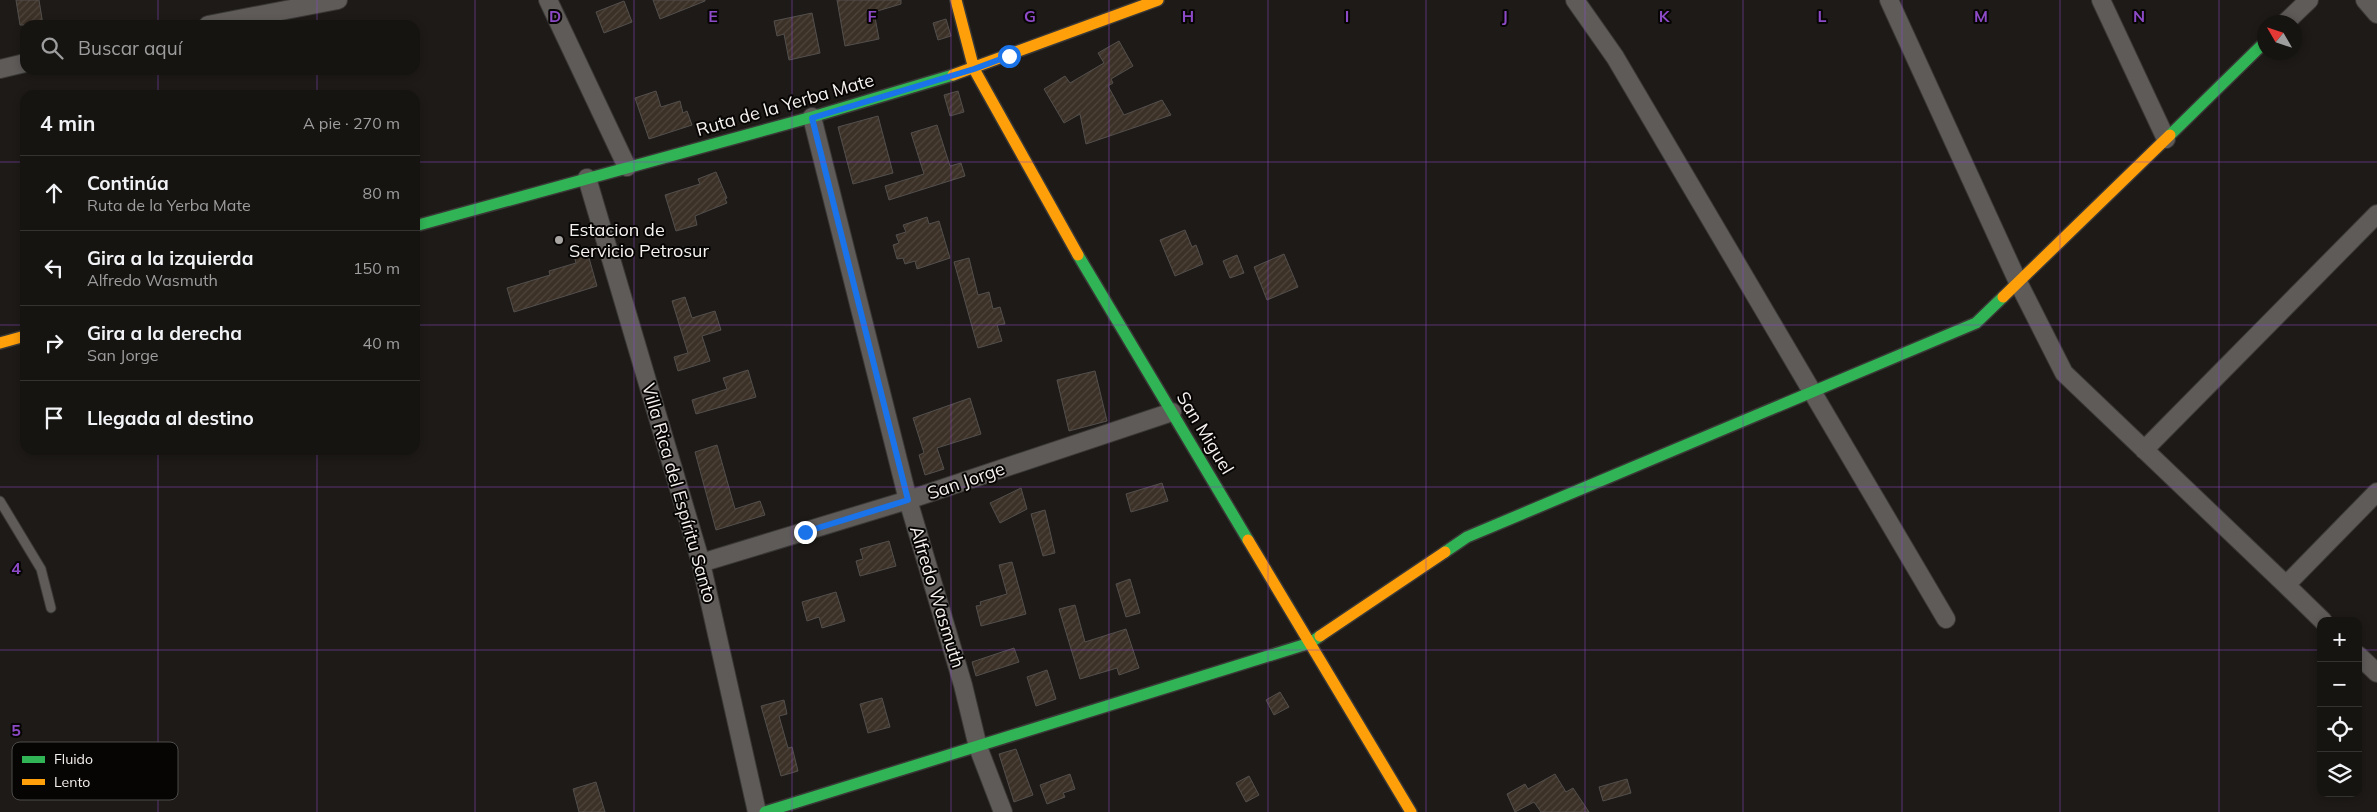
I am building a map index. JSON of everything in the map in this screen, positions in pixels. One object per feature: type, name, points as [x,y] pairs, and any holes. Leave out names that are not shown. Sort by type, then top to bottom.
[{"type":"street","points":[[234,20],[338,0]]},
{"type":"street","points":[[548,0],[627,167]]},
{"type":"street","name":"San Miguel","points":[[956,0],[974,69],[1080,258],[1411,812]]},
{"type":"street","name":"Ruta de la Yerba Mate","points":[[420,225],[812,118],[974,69],[1158,0]]},
{"type":"street","points":[[1575,0],[1615,57],[1946,619]]},
{"type":"street","points":[[1888,0],[2018,282],[2064,373],[2319,617]]},
{"type":"street","points":[[2101,0],[2166,139]]},
{"type":"street","points":[[2293,15],[2309,0]]},
{"type":"street","points":[[2365,0],[2377,14]]},
{"type":"street","points":[[765,812],[1310,643],[1467,537],[1976,323],[2257,50]]},
{"type":"street","points":[[0,68],[20,64]]},
{"type":"street","name":"Alfredo Wasmuth","points":[[812,118],[908,500],[963,684],[978,747],[1003,812]]},
{"type":"street","name":"Villa Rica del Espíritu Santo","points":[[587,178],[702,563],[757,812]]},
{"type":"street","points":[[2144,450],[2377,214]]},
{"type":"street","points":[[1,339],[20,337]]},
{"type":"street","name":"San Jorge","points":[[702,563],[908,500],[1172,412]]},
{"type":"street","points":[[2286,586],[2377,492]]},
{"type":"street","points":[[2362,659],[2377,673]]},
{"type":"lane","points":[[0,501],[41,569],[51,608]]},
{"type":"building","points":[[16,0],[39,0],[42,20],[20,20],[20,25]]},
{"type":"building","points":[[653,0],[705,0],[705,1],[660,19]]},
{"type":"building","points":[[837,0],[901,0],[901,4],[874,12],[879,39],[845,46]]},
{"type":"building","points":[[624,1],[632,22],[604,33],[596,12]]},
{"type":"building","points":[[812,13],[820,53],[789,60],[784,34],[777,36],[774,21]]},
{"type":"building","points":[[946,19],[951,36],[938,40],[933,23]]},
{"type":"building","points":[[1119,41],[1133,66],[1111,79],[1113,83],[1108,86],[1124,115],[1162,100],[1171,115],[1086,144],[1080,114],[1064,123],[1044,89],[1065,76],[1070,83],[1104,63],[1098,53]]},
{"type":"building","points":[[656,91],[661,107],[680,101],[683,113],[687,111],[692,125],[649,139],[635,98]]},
{"type":"building","points":[[958,91],[964,112],[950,116],[944,95]]},
{"type":"building","points":[[878,116],[893,173],[853,184],[838,127]]},
{"type":"building","points":[[937,125],[950,166],[961,163],[965,176],[889,200],[885,186],[924,174],[911,133]]},
{"type":"building","points":[[716,172],[727,198],[725,199],[727,203],[695,216],[697,225],[676,231],[665,195],[700,184],[698,179]]},
{"type":"building","points":[[927,217],[929,224],[939,221],[950,258],[917,269],[915,261],[905,264],[903,258],[897,259],[893,245],[899,243],[896,235],[906,232],[903,225]]},
{"type":"building","points":[[1185,230],[1192,247],[1196,245],[1203,264],[1175,276],[1160,240]]},
{"type":"building","points":[[587,251],[597,286],[514,312],[507,288],[550,275],[549,271],[576,263],[574,255]]},
{"type":"building","points":[[1284,254],[1298,287],[1267,300],[1254,267]]},
{"type":"building","points":[[1237,255],[1244,273],[1230,278],[1223,261]]},
{"type":"building","points":[[969,258],[978,295],[989,292],[993,309],[1000,307],[1005,324],[997,325],[1002,341],[978,348],[954,262]]},
{"type":"building","points":[[685,297],[692,318],[715,311],[721,330],[702,336],[710,361],[678,371],[674,357],[688,353],[672,301]]},
{"type":"building","points":[[748,370],[756,397],[696,414],[692,400],[727,389],[723,378]]},
{"type":"building","points":[[1095,371],[1107,421],[1069,431],[1057,380]]},
{"type":"building","points":[[970,398],[981,434],[937,448],[944,469],[925,475],[919,455],[924,453],[913,418]]},
{"type":"building","points":[[717,445],[735,509],[760,501],[765,515],[716,530],[695,452]]},
{"type":"building","points":[[1162,483],[1168,501],[1131,512],[1126,494]]},
{"type":"building","points":[[1021,488],[1027,509],[1000,523],[990,503]]},
{"type":"building","points":[[1045,510],[1055,553],[1043,556],[1031,514]]},
{"type":"building","points":[[889,541],[896,566],[860,576],[856,561],[863,559],[860,549]]},
{"type":"building","points":[[1012,562],[1026,614],[981,626],[976,606],[981,605],[980,602],[1007,594],[999,565]]},
{"type":"building","points":[[1130,579],[1140,613],[1126,617],[1116,584]]},
{"type":"building","points":[[836,592],[845,621],[822,628],[819,617],[807,621],[802,602]]},
{"type":"building","points":[[1075,605],[1085,642],[1126,629],[1139,668],[1119,675],[1117,668],[1080,679],[1059,609]]},
{"type":"building","points":[[1014,648],[1019,662],[976,676],[972,662]]},
{"type":"building","points":[[1047,670],[1056,699],[1036,706],[1027,677]]},
{"type":"building","points":[[1280,692],[1289,707],[1274,715],[1266,700]]},
{"type":"building","points":[[882,698],[890,727],[868,733],[860,704]]},
{"type":"building","points":[[784,700],[787,714],[779,716],[788,748],[792,747],[798,771],[781,776],[761,706]]},
{"type":"building","points":[[1016,749],[1033,795],[1014,802],[999,754]]},
{"type":"building","points":[[1070,774],[1075,789],[1063,793],[1065,797],[1047,804],[1040,785]]},
{"type":"building","points":[[1555,774],[1566,792],[1573,788],[1589,812],[1541,812],[1534,802],[1515,812],[1507,794],[1525,784],[1528,789]]},
{"type":"building","points":[[1249,776],[1259,795],[1246,802],[1236,783]]},
{"type":"building","points":[[1627,779],[1631,793],[1603,801],[1599,787]]},
{"type":"building","points":[[596,782],[605,812],[579,812],[573,789]]},
{"type":"traffic: fast","points":[[2170,135],[2257,50]]},
{"type":"traffic: fast","points":[[420,225],[812,117],[953,75]]},
{"type":"traffic: fast","points":[[1078,255],[1248,540]]},
{"type":"traffic: fast","points":[[1445,552],[1467,537],[1976,323],[2003,297]]},
{"type":"traffic: fast","points":[[765,812],[1310,643],[1320,636]]},
{"type":"traffic: slow","points":[[956,0],[974,69],[1078,255]]},
{"type":"traffic: slow","points":[[953,75],[1158,0]]},
{"type":"traffic: slow","points":[[2003,297],[2170,135]]},
{"type":"traffic: slow","points":[[0,343],[20,337]]},
{"type":"traffic: slow","points":[[1248,540],[1411,812]]},
{"type":"traffic: slow","points":[[1320,636],[1445,552]]},
{"type":"place","name":"Estacion de Servicio Petrosur","points":[[559,240]]},
{"type":"route","points":[[805,532],[908,500],[812,118],[974,69],[1009,56]]}]
